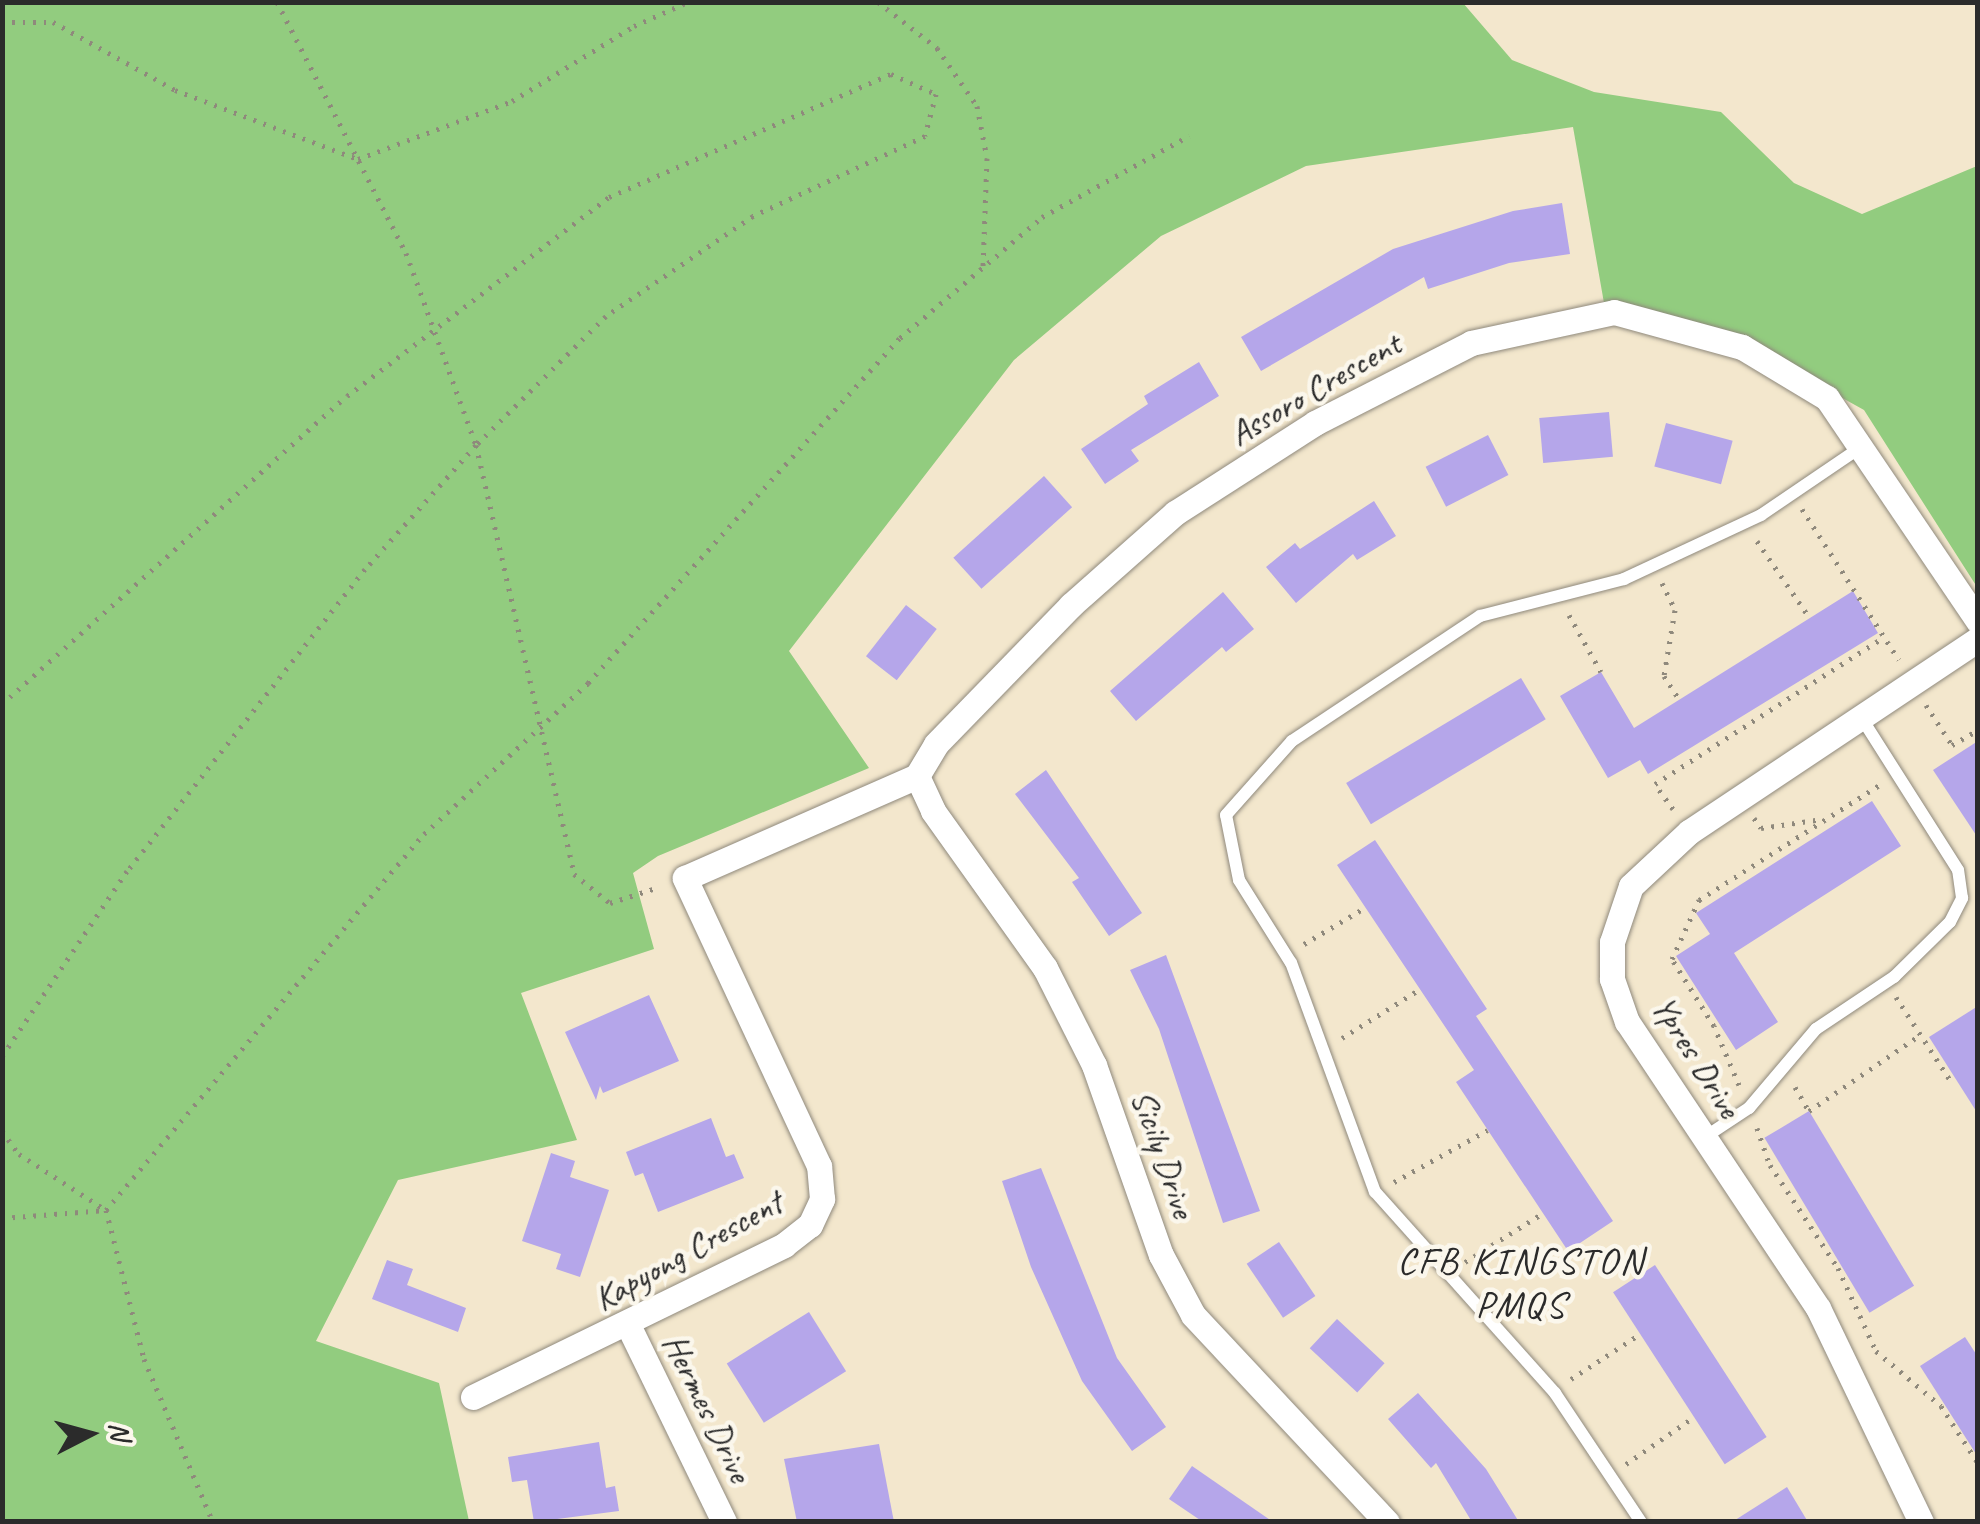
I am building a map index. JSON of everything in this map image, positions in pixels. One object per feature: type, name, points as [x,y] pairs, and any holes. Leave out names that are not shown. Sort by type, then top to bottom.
[{"type":"street","name":"Assoro Crescent","points":[[918,776],[936,744],[1058,618],[1175,513],[1315,424],[1471,343],[1614,312],[1742,346],[1827,398],[1864,446],[1978,621]]},
{"type":"street","name":"Ypres Drive","points":[[1920,1522],[1818,1308],[1627,1022],[1612,978],[1612,942],[1631,886],[1689,832],[1978,640]]},
{"type":"street","points":[[685,878],[918,776]]},
{"type":"street","name":"Sicily Drive","points":[[918,776],[933,810],[1045,968],[1094,1065],[1161,1255],[1193,1316],[1387,1522]]},
{"type":"street","name":"Kapyong Crescent","points":[[473,1397],[628,1325],[784,1245],[810,1225],[822,1199],[819,1166],[685,878]]},
{"type":"street","name":"Hermes Drive","points":[[628,1325],[724,1522]]},
{"type":"lane","points":[[1641,1522],[1553,1390],[1375,1192],[1286,955],[1240,880],[1226,815],[1292,741],[1464,626],[1654,565],[1744,523],[1864,446]]},
{"type":"lane","points":[[1704,1137],[1749,1108],[1816,1029],[1886,982],[1950,922],[1962,898],[1958,870],[1862,719]]},
{"type":"path","points":[[277,2],[406,253],[476,445],[574,874],[610,903],[685,878]]},
{"type":"path","points":[[3,21],[53,22],[175,90],[358,158],[512,102],[634,26],[688,2]]},
{"type":"path","points":[[878,2],[937,48],[977,106],[987,158],[982,268]]},
{"type":"path","points":[[2,704],[432,325],[608,197],[891,74],[936,94],[925,136],[754,216],[606,316],[476,445],[365,569],[126,872],[2,1056]]},
{"type":"path","points":[[2,1218],[106,1210],[424,834],[588,682],[900,338],[1042,217],[1189,136]]},
{"type":"path","points":[[1792,494],[1952,745],[1978,730]]},
{"type":"path","points":[[1744,523],[1809,617]]},
{"type":"path","points":[[1654,565],[1675,610],[1664,676],[1680,701]]},
{"type":"path","points":[[1557,596],[1601,672]]},
{"type":"path","points":[[1689,832],[1655,784],[1884,637]]},
{"type":"path","points":[[1744,1095],[1714,1026],[1672,959],[1699,900],[1897,774]]},
{"type":"path","points":[[1740,799],[1761,828],[1825,819]]},
{"type":"path","points":[[1286,955],[1366,907]]},
{"type":"path","points":[[1886,982],[1952,1083]]},
{"type":"path","points":[[1320,1053],[1420,989]]},
{"type":"path","points":[[1809,1111],[1920,1036]]},
{"type":"path","points":[[1754,1121],[1770,1165],[1838,1268],[1876,1351],[1941,1406],[1978,1463]]},
{"type":"path","points":[[1375,1192],[1488,1130]]},
{"type":"path","points":[[2,1131],[20,1154],[106,1210],[144,1359],[212,1522]]},
{"type":"path","points":[[1446,1274],[1543,1213]]},
{"type":"path","points":[[1553,1390],[1640,1334]]},
{"type":"path","points":[[1612,1474],[1694,1416]]},
{"type":"green space","points":[[3,3],[1463,3],[1512,60],[1594,92],[1721,112],[1794,183],[1862,214],[1977,166],[1977,587],[1864,410],[1774,360],[1607,320],[1573,127],[1306,166],[1161,236],[1014,360],[789,651],[869,768],[658,856],[633,873],[654,949],[521,993],[577,1140],[398,1180],[316,1341],[439,1383],[469,1521],[3,1522]]},
{"type":"building","points":[[1562,203],[1570,254],[1509,263],[1428,289],[1424,277],[1261,371],[1241,337],[1393,249],[1513,211]]},
{"type":"building","points":[[1199,362],[1219,396],[1131,450],[1139,461],[1105,484],[1081,449],[1148,404],[1144,396]]},
{"type":"building","points":[[1609,412],[1613,457],[1543,463],[1539,418]]},
{"type":"building","points":[[1666,423],[1733,441],[1721,484],[1654,466]]},
{"type":"building","points":[[1488,435],[1508,475],[1446,507],[1426,467]]},
{"type":"building","points":[[1044,476],[1072,507],[981,589],[953,558]]},
{"type":"building","points":[[1374,501],[1396,536],[1357,560],[1353,554],[1296,603],[1266,567],[1295,543],[1300,549]]},
{"type":"building","points":[[1853,591],[1878,633],[1648,774],[1640,760],[1608,778],[1560,696],[1601,672],[1634,728]]},
{"type":"building","points":[[1223,592],[1254,629],[1226,652],[1222,647],[1136,721],[1110,691]]},
{"type":"building","points":[[906,605],[937,629],[897,680],[866,656]]},
{"type":"building","points":[[1521,678],[1546,719],[1371,824],[1346,783]]},
{"type":"building","points":[[1978,741],[1978,838],[1933,770]]},
{"type":"building","points":[[1046,770],[1142,913],[1109,936],[1072,882],[1079,878],[1015,794]]},
{"type":"building","points":[[1872,801],[1901,846],[1734,953],[1778,1022],[1736,1050],[1676,956],[1710,934],[1696,913]]},
{"type":"building","points":[[1375,840],[1487,1009],[1476,1016],[1613,1221],[1568,1251],[1456,1082],[1474,1070],[1337,865]]},
{"type":"building","points":[[1166,955],[1260,1211],[1223,1223],[1159,1029],[1130,970]]},
{"type":"building","points":[[649,995],[679,1061],[603,1093],[600,1086],[596,1100],[565,1032]]},
{"type":"building","points":[[1978,1006],[1978,1114],[1929,1037]]},
{"type":"building","points":[[1809,1111],[1914,1286],[1869,1313],[1764,1138]]},
{"type":"building","points":[[711,1118],[726,1157],[734,1154],[744,1178],[658,1212],[643,1173],[635,1176],[626,1152]]},
{"type":"building","points":[[551,1153],[575,1161],[570,1177],[609,1190],[580,1277],[556,1269],[561,1254],[522,1241]]},
{"type":"building","points":[[1041,1168],[1117,1358],[1166,1427],[1132,1451],[1082,1381],[1031,1267],[1002,1181]]},
{"type":"building","points":[[1279,1242],[1315,1296],[1283,1318],[1247,1264]]},
{"type":"building","points":[[387,1260],[413,1269],[407,1285],[466,1308],[458,1332],[372,1299]]},
{"type":"building","points":[[1655,1265],[1767,1437],[1725,1464],[1613,1292]]},
{"type":"building","points":[[809,1312],[846,1371],[764,1423],[727,1363]]},
{"type":"building","points":[[1337,1319],[1385,1363],[1357,1393],[1310,1348]]},
{"type":"building","points":[[1965,1337],[1978,1357],[1978,1457],[1920,1366]]},
{"type":"building","points":[[1418,1393],[1486,1469],[1519,1522],[1472,1522],[1436,1463],[1431,1468],[1388,1419]]},
{"type":"building","points":[[599,1442],[606,1488],[615,1486],[619,1511],[534,1522],[527,1480],[512,1482],[508,1457]]},
{"type":"building","points":[[879,1444],[894,1522],[797,1522],[784,1459]]},
{"type":"building","points":[[1192,1466],[1273,1522],[1203,1522],[1169,1499]]},
{"type":"building","points":[[1787,1487],[1808,1522],[1732,1522]]},
{"type":"district","name":"CFB KINGSTON PMQS","points":[[1521,1283]]}]
